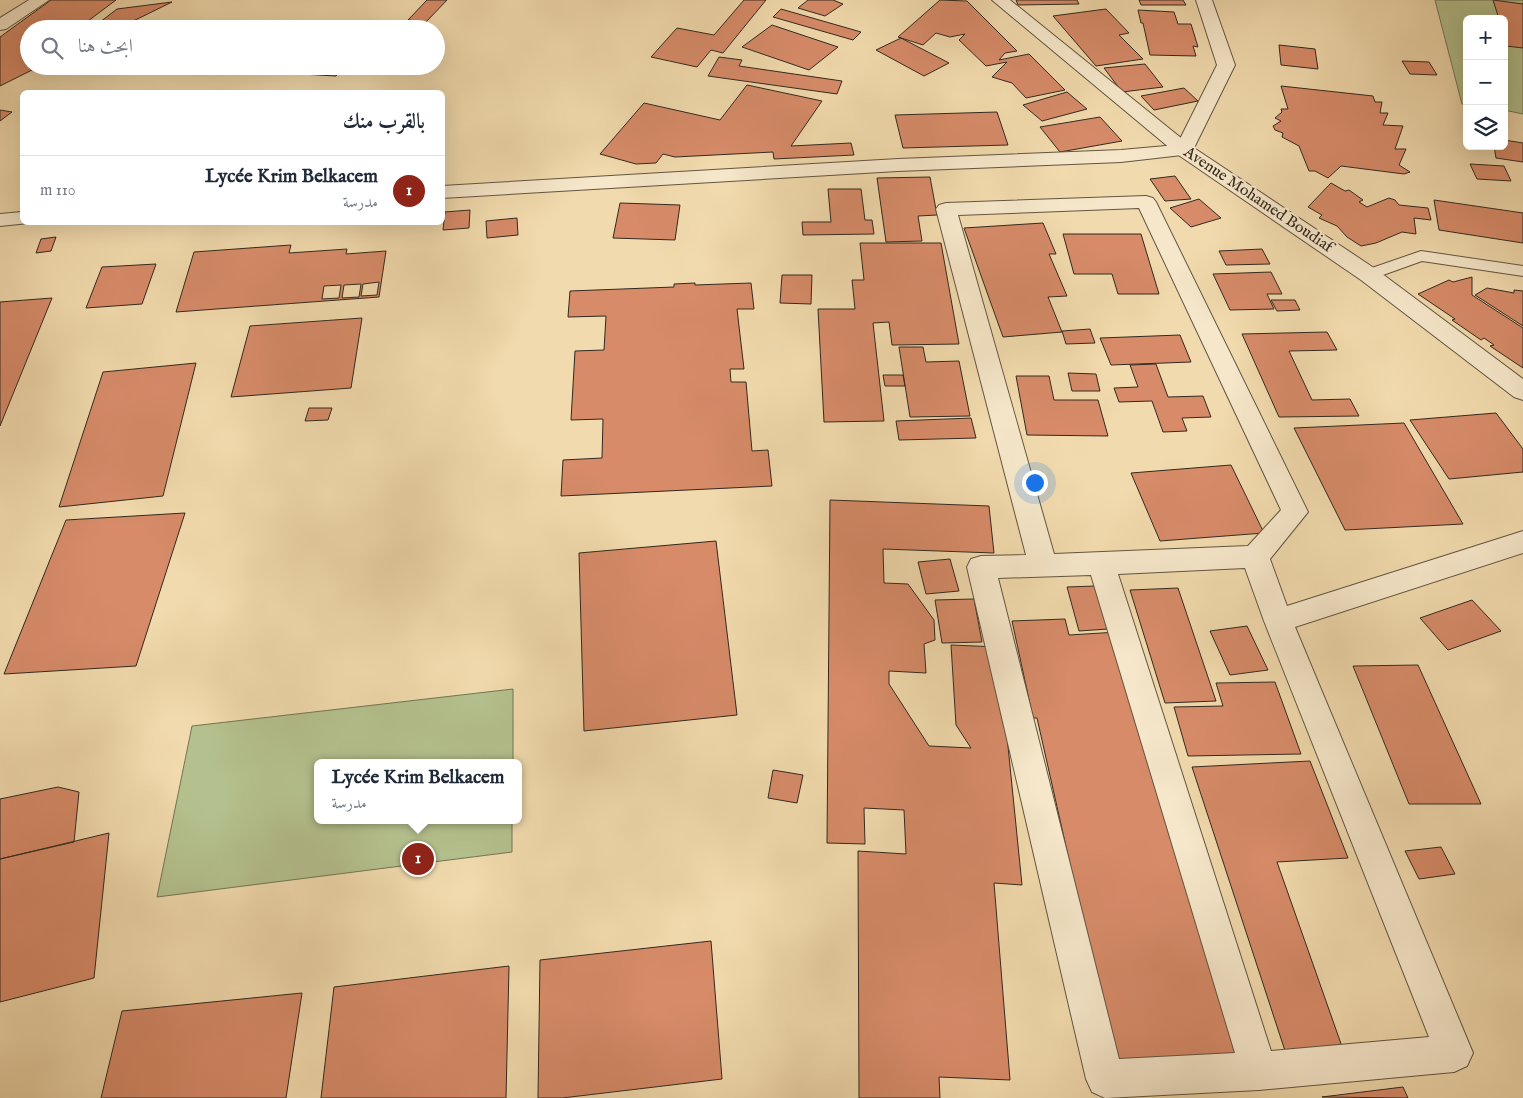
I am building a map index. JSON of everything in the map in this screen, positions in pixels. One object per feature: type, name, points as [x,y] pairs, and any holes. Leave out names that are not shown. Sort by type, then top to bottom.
[{"type":"street","points":[[0,25],[41,0]]},
{"type":"street","name":"Avenue Mohamed Boudiaf","points":[[1000,0],[1184,150],[1369,274],[1523,391]]},
{"type":"street","points":[[445,192],[898,165],[1121,156],[1184,150],[1226,65],[1204,0]]},
{"type":"street","points":[[1043,566],[946,209],[1146,202],[1295,512],[1255,557],[1043,566],[981,567],[1105,1079],[1259,1071],[1454,1054],[1278,621],[1255,557]]},
{"type":"street","points":[[0,220],[20,218]]},
{"type":"street","points":[[1278,621],[1523,542]]},
{"type":"street","points":[[1101,563],[1259,1071]]},
{"type":"lane","points":[[1369,274],[1421,256],[1523,271]]},
{"type":"green space","points":[[1435,0],[1523,0],[1523,114],[1508,111],[1508,15],[1463,15],[1462,104]]},
{"type":"green space","points":[[513,689],[513,759],[314,759],[314,824],[512,824],[512,852],[157,897],[192,726]]},
{"type":"building","points":[[51,0],[116,0],[89,20],[23,20]]},
{"type":"building","points":[[427,0],[447,0],[428,20],[408,20]]},
{"type":"building","points":[[744,0],[766,0],[723,53],[711,50],[697,67],[651,57],[677,28],[714,35]]},
{"type":"building","points":[[808,0],[833,0],[843,4],[825,16],[798,8]]},
{"type":"building","points":[[940,0],[967,1],[1017,51],[1005,53],[999,60],[1029,54],[1065,90],[1026,98],[1012,83],[992,77],[1007,62],[986,66],[959,40],[965,34],[950,37],[936,33],[923,45],[898,37]]},
{"type":"building","points":[[1016,0],[1077,0],[1079,4],[1018,5]]},
{"type":"building","points":[[1139,0],[1183,0],[1186,5],[1141,5]]},
{"type":"building","points":[[1493,0],[1523,4],[1523,48],[1508,46],[1508,15],[1498,15]]},
{"type":"building","points":[[172,2],[135,20],[103,20],[117,9]]},
{"type":"building","points":[[781,9],[861,32],[853,40],[773,17]]},
{"type":"building","points":[[1106,9],[1129,33],[1119,35],[1143,59],[1096,66],[1053,16]]},
{"type":"building","points":[[1138,10],[1174,12],[1178,24],[1191,24],[1198,47],[1193,46],[1196,56],[1150,55]]},
{"type":"building","points":[[20,22],[20,75],[22,75],[0,86],[0,37]]},
{"type":"building","points":[[772,25],[838,47],[809,70],[742,47]]},
{"type":"building","points":[[901,38],[949,63],[924,76],[876,50]]},
{"type":"building","points":[[1279,45],[1315,49],[1318,69],[1281,65]]},
{"type":"building","points":[[719,57],[742,60],[739,66],[842,81],[837,94],[708,76]]},
{"type":"building","points":[[1402,61],[1429,62],[1437,75],[1410,74]]},
{"type":"building","points":[[1145,64],[1163,87],[1122,92],[1104,68]]},
{"type":"building","points":[[747,85],[822,101],[791,146],[851,143],[854,155],[774,159],[773,152],[675,157],[663,154],[656,163],[636,164],[600,154],[644,103],[720,120]]},
{"type":"building","points":[[1281,86],[1373,96],[1375,102],[1382,102],[1380,113],[1388,113],[1383,125],[1403,126],[1395,149],[1406,149],[1399,165],[1410,172],[1404,174],[1341,166],[1328,178],[1315,171],[1309,171],[1299,146],[1282,137],[1283,133],[1275,130],[1273,126],[1281,121],[1275,118],[1282,112],[1281,109],[1288,109]]},
{"type":"building","points":[[1184,88],[1198,101],[1154,110],[1141,96]]},
{"type":"building","points":[[1067,92],[1087,109],[1042,121],[1023,105]]},
{"type":"building","points":[[0,110],[12,112],[0,121]]},
{"type":"building","points":[[997,112],[1008,145],[903,148],[895,115]]},
{"type":"building","points":[[1100,117],[1122,141],[1060,152],[1040,127]]},
{"type":"building","points":[[1508,141],[1523,143],[1523,162],[1496,158],[1495,150],[1508,150]]},
{"type":"building","points":[[1470,164],[1504,166],[1511,181],[1477,179]]},
{"type":"building","points":[[1175,176],[1191,199],[1165,201],[1150,179]]},
{"type":"building","points":[[930,177],[937,215],[918,216],[922,241],[886,242],[877,178]]},
{"type":"building","points":[[1331,183],[1345,191],[1349,190],[1363,200],[1359,202],[1367,207],[1389,198],[1395,200],[1399,205],[1428,208],[1431,220],[1414,218],[1416,234],[1402,232],[1376,243],[1361,246],[1347,237],[1337,226],[1319,218],[1322,215],[1308,207]]},
{"type":"building","points":[[828,189],[861,189],[865,220],[872,220],[874,234],[803,235],[802,222],[831,222]]},
{"type":"building","points":[[1199,199],[1221,218],[1191,227],[1170,208]]},
{"type":"building","points":[[1434,200],[1523,213],[1523,243],[1439,230]]},
{"type":"building","points":[[620,203],[680,205],[675,240],[613,238]]},
{"type":"building","points":[[470,210],[469,228],[443,230],[445,212]]},
{"type":"building","points":[[517,218],[518,235],[487,238],[486,221]]},
{"type":"building","points":[[1043,223],[1056,254],[1049,254],[1067,296],[1048,297],[1062,332],[1003,337],[964,228]]},
{"type":"building","points":[[1063,234],[1141,234],[1159,294],[1118,294],[1112,274],[1074,274]]},
{"type":"building","points":[[56,237],[51,251],[36,253],[41,239]]},
{"type":"building","points":[[860,243],[941,243],[959,344],[892,345],[889,322],[873,323],[884,421],[824,422],[818,309],[855,309],[852,280],[864,280]]},
{"type":"building","points":[[291,245],[289,253],[347,249],[346,254],[386,251],[379,297],[176,312],[194,252]],"holes":[[[379,282],[377,295],[361,296],[363,284]],[[361,284],[359,297],[342,298],[344,285]],[[341,285],[339,298],[322,299],[324,286]]]},
{"type":"building","points":[[1262,249],[1270,264],[1226,265],[1219,251]]},
{"type":"building","points":[[156,264],[142,304],[86,308],[102,267]]},
{"type":"building","points":[[1271,272],[1282,294],[1267,294],[1274,309],[1230,310],[1213,274]]},
{"type":"building","points":[[782,275],[812,275],[811,304],[780,303]]},
{"type":"building","points":[[1472,277],[1472,295],[1523,328],[1523,368],[1490,346],[1494,345],[1484,338],[1481,340],[1452,320],[1455,319],[1418,294],[1449,280],[1453,282]]},
{"type":"building","points":[[695,283],[695,285],[751,283],[754,309],[737,309],[744,369],[730,369],[731,382],[746,382],[752,451],[768,450],[772,486],[561,496],[563,460],[602,458],[603,419],[571,420],[575,351],[604,350],[606,316],[568,317],[570,291],[674,287],[674,284]]},
{"type":"building","points":[[1487,288],[1514,293],[1514,290],[1523,291],[1523,326],[1475,295]]},
{"type":"building","points":[[52,298],[0,426],[0,302]]},
{"type":"building","points":[[1271,300],[1295,300],[1300,310],[1277,311]]},
{"type":"building","points":[[362,318],[351,388],[231,397],[250,326]]},
{"type":"building","points":[[1090,329],[1095,343],[1066,344],[1062,331]]},
{"type":"building","points":[[1327,332],[1337,350],[1289,351],[1312,400],[1350,399],[1359,416],[1279,417],[1242,334]]},
{"type":"building","points":[[1180,335],[1191,362],[1111,365],[1100,338]]},
{"type":"building","points":[[899,347],[923,347],[926,362],[959,361],[970,416],[910,417]]},
{"type":"building","points":[[196,363],[163,496],[59,507],[103,372]]},
{"type":"building","points":[[1156,364],[1168,397],[1203,396],[1211,417],[1182,418],[1187,431],[1163,432],[1152,401],[1119,402],[1114,388],[1138,387],[1130,365]]},
{"type":"building","points":[[1068,373],[1096,374],[1100,391],[1072,391]]},
{"type":"building","points":[[883,375],[903,375],[905,386],[885,386]]},
{"type":"building","points":[[1016,376],[1049,376],[1054,400],[1098,400],[1108,436],[1027,435]]},
{"type":"building","points":[[309,408],[332,408],[328,420],[305,421]]},
{"type":"building","points":[[1496,413],[1523,449],[1523,472],[1449,479],[1410,420]]},
{"type":"building","points":[[971,418],[976,438],[899,440],[896,421]]},
{"type":"building","points":[[1404,423],[1463,524],[1345,530],[1294,428]]},
{"type":"building","points":[[1231,465],[1264,533],[1160,541],[1131,473]]},
{"type":"building","points":[[830,500],[989,506],[994,553],[883,549],[884,583],[908,584],[934,620],[935,640],[924,644],[926,673],[889,671],[889,684],[929,746],[971,748],[956,725],[951,645],[998,647],[1022,885],[994,883],[1010,1080],[939,1077],[940,1098],[859,1098],[858,851],[906,854],[904,810],[864,808],[865,844],[827,843]]},
{"type":"building","points":[[185,513],[136,666],[4,674],[66,520]]},
{"type":"building","points":[[716,541],[737,715],[584,731],[579,553]]},
{"type":"building","points":[[950,559],[959,591],[926,594],[918,562]]},
{"type":"building","points":[[1095,586],[1108,629],[1079,631],[1067,587]]},
{"type":"building","points":[[1178,588],[1216,701],[1165,703],[1130,590]]},
{"type":"building","points":[[974,599],[982,642],[942,643],[935,600]]},
{"type":"building","points":[[1472,600],[1501,631],[1448,650],[1420,618]]},
{"type":"building","points":[[1065,619],[1069,635],[1118,632],[1246,1071],[1118,1077],[1037,718],[1033,718],[1012,621]]},
{"type":"building","points":[[1247,626],[1268,670],[1230,675],[1210,631]]},
{"type":"building","points":[[1418,665],[1481,804],[1409,804],[1353,666]]},
{"type":"building","points":[[1275,682],[1301,754],[1188,756],[1174,707],[1223,706],[1216,683]]},
{"type":"building","points":[[1310,761],[1348,858],[1277,862],[1346,1058],[1289,1063],[1192,767]]},
{"type":"building","points":[[773,770],[803,775],[797,803],[768,798]]},
{"type":"building","points":[[58,787],[79,792],[74,842],[0,859],[0,799]]},
{"type":"building","points":[[109,833],[94,978],[0,1002],[0,859]]},
{"type":"building","points":[[1441,847],[1455,874],[1419,879],[1405,851]]},
{"type":"building","points":[[711,941],[722,1079],[562,1098],[538,1098],[540,960]]},
{"type":"building","points":[[509,966],[506,1098],[321,1098],[334,987]]},
{"type":"building","points":[[302,993],[286,1098],[101,1098],[122,1011]]},
{"type":"building","points":[[1403,1087],[1408,1098],[1322,1097]]},
{"type":"place","name":"Lycée Krim Belkacem","points":[[418,859]]}]
